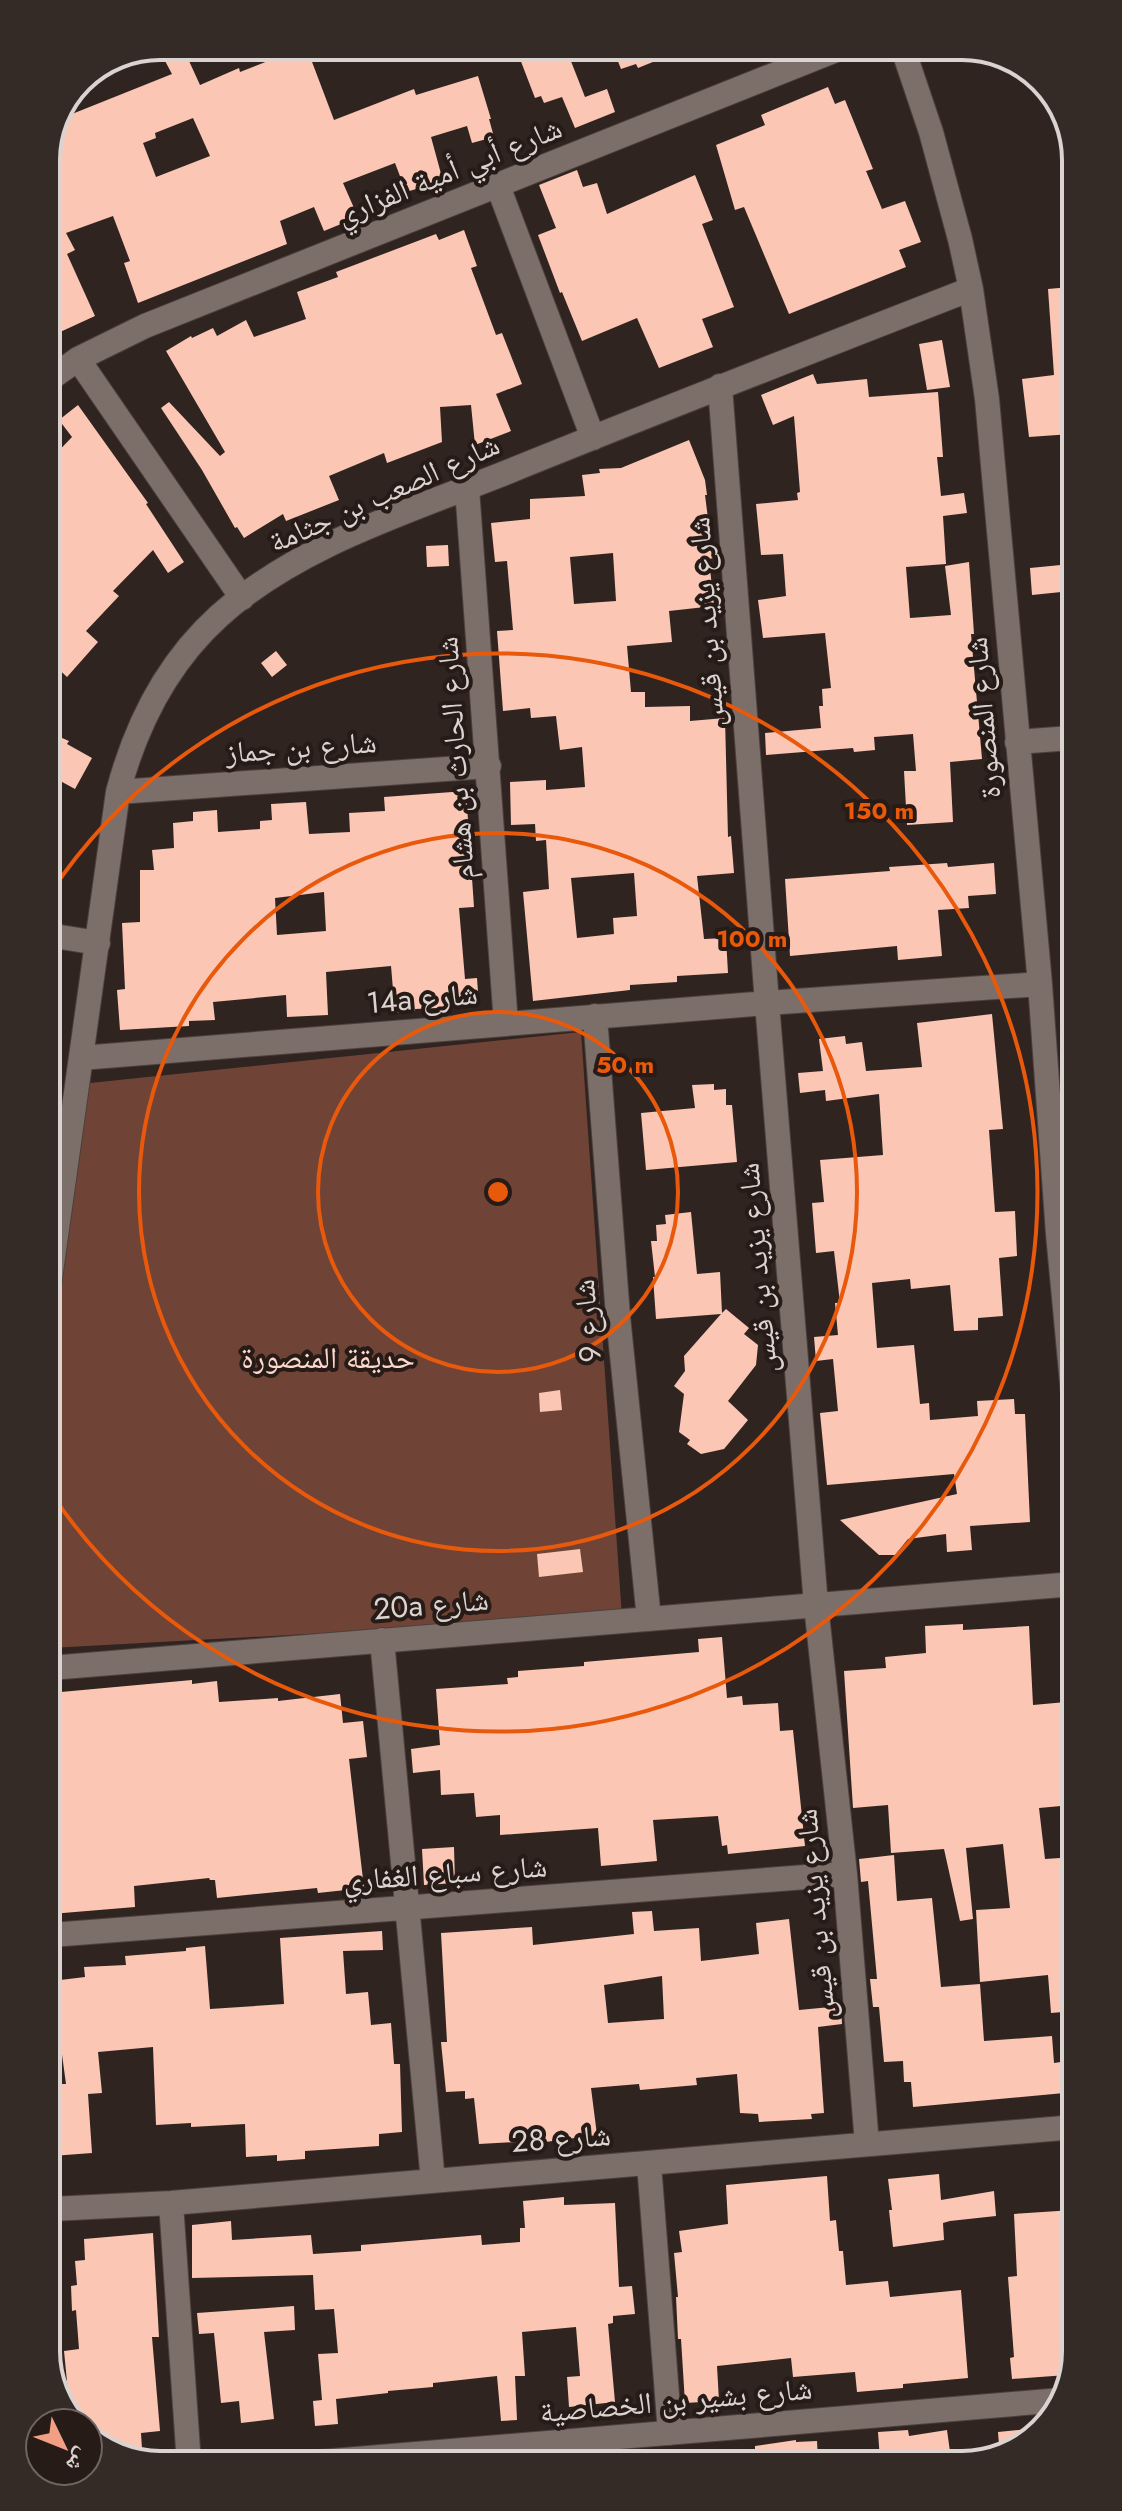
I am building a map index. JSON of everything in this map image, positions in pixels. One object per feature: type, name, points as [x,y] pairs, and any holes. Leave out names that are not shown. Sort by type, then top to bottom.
[{"type":"street","name":"شارع أبي أمية الفزاري","points":[[60,372],[78,359],[145,326],[811,60]]},
{"type":"street","name":"شارع المنصورة","points":[[907,60],[947,185],[971,289],[987,399],[1062,1204]]},
{"type":"street","points":[[498,186],[593,438]]},
{"type":"street","name":"شارع الصعب بن جثامة","points":[[60,1208],[118,792],[136,734],[163,682],[199,636],[242,598],[301,560],[333,544],[720,386],[971,289]]},
{"type":"street","points":[[78,359],[242,598]]},
{"type":"street","name":"شارع يزيد بن قيس","points":[[720,386],[816,1605],[845,1874],[867,2144]]},
{"type":"street","name":"شارع الحارث بن هشام","points":[[467,488],[506,1024]]},
{"type":"street","points":[[1017,742],[1062,739]]},
{"type":"street","name":"شارع بن جماز","points":[[118,792],[489,766]]},
{"type":"street","points":[[60,937],[98,943]]},
{"type":"street","name":"14a شارع","points":[[81,1058],[1040,984]]},
{"type":"street","name":"شارع 9","points":[[595,1016],[618,1316],[649,1619]]},
{"type":"street","name":"20a شارع","points":[[60,1667],[1062,1585]]},
{"type":"street","points":[[382,1640],[433,2181]]},
{"type":"street","name":"شارع سباع الغفاري","points":[[60,1934],[845,1874]]},
{"type":"street","name":"شارع 28","points":[[60,2209],[171,2203],[1062,2128]]},
{"type":"street","points":[[649,2164],[670,2433]]},
{"type":"street","points":[[171,2203],[188,2451]]},
{"type":"street","name":"شارع بشير بن الخصاصية","points":[[453,2451],[1048,2401]]},
{"type":"green space","name":"حديقة المنصورة","points":[[581,1032],[622,1617],[60,1647],[60,1294],[90,1083]]},
{"type":"building","points":[[165,60],[189,60],[200,85],[239,68],[240,72],[270,60],[311,60],[334,120],[414,89],[416,95],[478,76],[494,137],[472,143],[467,126],[431,137],[443,181],[406,192],[395,163],[343,183],[358,217],[324,231],[314,207],[280,221],[287,244],[138,303],[124,263],[130,261],[113,216],[66,233],[75,250],[67,254],[95,316],[60,332],[60,154],[63,134],[72,114],[172,74]],"holes":[[[193,118],[210,156],[156,177],[143,143],[156,138],[155,133]]]},
{"type":"building","points":[[520,60],[570,60],[585,97],[607,89],[615,112],[575,128],[562,97],[544,103],[541,96],[535,98]]},
{"type":"building","points":[[617,60],[658,60],[638,68],[636,64],[621,69]]},
{"type":"building","points":[[828,87],[835,104],[845,100],[873,169],[866,171],[882,209],[905,201],[921,242],[899,250],[906,267],[789,314],[744,207],[735,210],[716,145],[765,125],[761,115]]},
{"type":"building","points":[[577,170],[583,187],[597,183],[607,214],[695,175],[713,220],[702,224],[734,307],[702,319],[713,347],[659,368],[637,318],[582,341],[538,235],[556,228],[539,185]]},
{"type":"building","points":[[464,230],[477,266],[471,268],[496,335],[502,333],[522,384],[496,394],[511,431],[475,445],[471,405],[440,407],[442,442],[387,463],[384,453],[329,476],[339,500],[286,521],[283,514],[244,538],[161,408],[169,402],[220,456],[225,452],[166,351],[191,336],[213,328],[217,336],[246,320],[254,337],[306,319],[297,292],[338,277],[336,272],[436,234],[439,240]]},
{"type":"building","points":[[1062,288],[1062,435],[1029,437],[1022,379],[1054,375],[1048,289]]},
{"type":"building","points":[[942,340],[950,387],[927,390],[919,344]]},
{"type":"building","points":[[813,374],[817,384],[867,379],[869,397],[938,392],[943,457],[937,457],[941,496],[964,493],[967,513],[943,516],[946,564],[906,567],[910,618],[951,615],[945,566],[969,562],[974,634],[971,634],[982,759],[950,762],[953,822],[907,825],[904,771],[916,771],[913,734],[874,737],[875,750],[854,752],[853,748],[766,755],[765,733],[821,728],[819,706],[823,706],[822,689],[831,688],[825,633],[763,638],[758,600],[786,596],[783,554],[761,555],[756,504],[798,500],[797,493],[800,492],[794,416],[773,425],[761,395]]},
{"type":"building","points":[[78,405],[148,503],[184,562],[168,573],[153,550],[113,591],[119,596],[86,631],[98,642],[67,677],[60,670],[60,449],[72,437],[60,419]]},
{"type":"building","points":[[689,440],[705,480],[713,558],[709,559],[714,606],[669,611],[672,642],[627,646],[631,692],[645,692],[645,707],[690,706],[690,721],[725,718],[728,837],[731,836],[734,873],[697,876],[704,939],[726,938],[728,973],[677,976],[677,982],[630,985],[630,990],[533,1001],[523,892],[549,889],[546,840],[536,841],[535,824],[511,825],[510,782],[546,780],[546,790],[585,787],[582,747],[560,750],[556,716],[531,718],[530,708],[503,711],[497,631],[513,630],[507,561],[495,562],[491,523],[530,519],[530,499],[585,496],[582,475],[600,473],[599,469],[621,468]],"holes":[[[613,553],[616,601],[574,604],[570,557]],[[634,873],[637,916],[613,918],[614,934],[577,938],[571,878]]]},
{"type":"building","points":[[448,545],[449,566],[427,567],[426,546]]},
{"type":"building","points":[[1062,565],[1062,592],[1032,595],[1030,568]]},
{"type":"building","points":[[276,651],[287,665],[272,677],[261,663]]},
{"type":"building","points":[[60,737],[92,758],[75,789],[60,781]]},
{"type":"building","points":[[466,791],[474,907],[459,908],[465,979],[477,978],[479,1006],[395,1013],[391,966],[326,972],[328,1015],[287,1017],[286,995],[213,1002],[215,1020],[189,1021],[189,1026],[120,1030],[117,990],[125,989],[122,923],[140,922],[140,870],[154,870],[152,850],[174,848],[173,823],[193,821],[193,812],[217,810],[218,832],[260,829],[260,821],[272,820],[271,804],[306,802],[309,834],[350,832],[349,813],[385,811],[384,797]],"holes":[[[324,892],[326,931],[277,935],[275,898]]]},
{"type":"building","points":[[947,863],[948,867],[994,863],[996,894],[968,896],[969,908],[938,910],[942,956],[898,960],[897,946],[790,956],[785,879]]},
{"type":"building","points":[[992,1014],[1003,1129],[989,1130],[995,1212],[1015,1211],[1017,1256],[999,1258],[1003,1316],[978,1318],[978,1330],[954,1331],[950,1285],[911,1289],[910,1279],[872,1283],[877,1348],[914,1345],[920,1404],[929,1403],[930,1420],[978,1416],[977,1401],[1014,1399],[1015,1414],[1025,1414],[1030,1522],[970,1526],[972,1550],[947,1552],[946,1534],[908,1539],[895,1555],[879,1555],[840,1520],[957,1494],[954,1474],[827,1485],[820,1413],[838,1411],[833,1359],[816,1361],[814,1337],[838,1335],[835,1303],[840,1303],[834,1251],[816,1253],[812,1203],[824,1202],[820,1160],[883,1155],[879,1094],[826,1101],[825,1090],[800,1093],[798,1073],[823,1071],[819,1039],[845,1036],[846,1044],[862,1042],[866,1071],[922,1067],[917,1023]]},
{"type":"building","points":[[714,1084],[714,1090],[726,1089],[726,1105],[732,1105],[737,1162],[646,1170],[641,1113],[695,1108],[692,1085]]},
{"type":"building","points":[[691,1212],[697,1274],[720,1272],[722,1313],[726,1309],[749,1328],[744,1334],[758,1345],[756,1365],[728,1401],[748,1420],[724,1449],[701,1454],[687,1444],[690,1440],[679,1432],[684,1394],[674,1386],[685,1371],[684,1356],[721,1314],[656,1319],[651,1241],[657,1241],[656,1225],[666,1224],[665,1215]]},
{"type":"building","points":[[560,1390],[562,1410],[540,1412],[539,1393]]},
{"type":"building","points":[[580,1549],[583,1572],[539,1577],[537,1554]]},
{"type":"building","points":[[963,1624],[963,1630],[1029,1626],[1033,1705],[1062,1702],[1062,1806],[1039,1808],[1045,1859],[1062,1858],[1062,2012],[1051,2013],[1048,1975],[980,1982],[976,1910],[1010,1908],[1003,1844],[966,1848],[973,1919],[960,1921],[944,1849],[891,1853],[888,1805],[853,1808],[844,1671],[886,1668],[885,1657],[926,1653],[925,1626]]},
{"type":"building","points":[[722,1637],[727,1698],[742,1696],[743,1705],[778,1703],[780,1731],[793,1730],[805,1846],[728,1854],[727,1845],[722,1846],[718,1816],[653,1820],[657,1861],[601,1866],[598,1828],[500,1835],[500,1815],[476,1817],[474,1793],[441,1795],[440,1770],[413,1773],[411,1749],[440,1745],[436,1689],[508,1684],[507,1678],[518,1677],[518,1671],[699,1652],[698,1639]]},
{"type":"building","points":[[192,1680],[192,1684],[217,1681],[219,1702],[278,1698],[278,1701],[340,1694],[343,1723],[363,1721],[367,1757],[349,1759],[364,1888],[318,1893],[317,1888],[217,1898],[215,1880],[209,1878],[134,1886],[135,1907],[60,1913],[60,1692]]},
{"type":"building","points":[[454,1847],[455,1883],[424,1885],[422,1849]]},
{"type":"building","points":[[894,1855],[897,1901],[932,1898],[941,1987],[980,1984],[984,2041],[1052,2036],[1054,2063],[1062,2062],[1062,2093],[913,2107],[911,2082],[904,2082],[903,2061],[884,2062],[879,2007],[873,2007],[870,1979],[877,1979],[868,1881],[861,1882],[859,1859]]},
{"type":"building","points":[[652,1911],[654,1931],[699,1928],[701,1961],[759,1954],[756,1923],[789,1919],[799,2010],[841,2006],[842,2024],[818,2027],[824,2113],[811,2114],[812,2119],[759,2122],[758,2114],[740,2113],[737,2074],[696,2078],[697,2085],[640,2090],[639,2084],[591,2088],[597,2135],[516,2146],[515,2142],[479,2144],[474,2098],[465,2099],[465,2091],[446,2092],[441,2042],[447,2042],[441,1933],[532,1927],[533,1945],[634,1934],[632,1912]],"holes":[[[662,1976],[664,2019],[608,2023],[604,1985]]]},
{"type":"building","points":[[382,1931],[383,1950],[343,1951],[346,1994],[368,1992],[371,2025],[391,2023],[394,2064],[400,2064],[402,2132],[379,2134],[379,2146],[305,2151],[305,2159],[277,2161],[277,2155],[246,2157],[245,2124],[156,2125],[153,2047],[98,2052],[102,2093],[88,2094],[92,2153],[60,2155],[60,2084],[66,2084],[60,2040],[60,1980],[85,1977],[84,1967],[126,1965],[125,1956],[186,1951],[186,1948],[205,1946],[210,2009],[284,2004],[280,1938]]},
{"type":"building","points":[[939,2174],[941,2200],[994,2191],[996,2216],[943,2223],[944,2240],[893,2247],[888,2179]]},
{"type":"building","points":[[827,2176],[830,2221],[836,2220],[846,2285],[888,2281],[890,2297],[961,2290],[968,2378],[857,2392],[855,2372],[793,2377],[791,2358],[717,2366],[719,2401],[685,2403],[674,2253],[682,2252],[679,2231],[728,2224],[726,2185]]},
{"type":"building","points":[[564,2197],[564,2205],[615,2203],[619,2287],[632,2286],[635,2314],[613,2316],[613,2323],[608,2324],[615,2402],[569,2407],[567,2377],[580,2376],[576,2327],[522,2332],[525,2376],[515,2376],[517,2420],[501,2421],[497,2376],[336,2399],[338,2424],[315,2426],[313,2401],[322,2400],[318,2354],[338,2353],[334,2309],[315,2310],[313,2275],[192,2278],[192,2225],[231,2221],[232,2240],[311,2235],[313,2254],[361,2251],[361,2245],[481,2235],[482,2245],[520,2242],[520,2228],[525,2228],[523,2201]]},
{"type":"building","points":[[1062,2211],[1059,2376],[1012,2379],[1010,2358],[1014,2357],[1008,2277],[1017,2276],[1014,2214]]},
{"type":"building","points":[[153,2233],[159,2337],[152,2337],[160,2431],[141,2433],[142,2449],[128,2446],[104,2433],[104,2407],[78,2407],[68,2390],[64,2351],[79,2349],[71,2286],[77,2285],[75,2261],[85,2260],[84,2239]]},
{"type":"building","points":[[294,2306],[295,2330],[264,2332],[274,2419],[241,2423],[239,2401],[221,2403],[214,2333],[199,2334],[197,2313]]},
{"type":"building","points":[[908,2430],[909,2436],[947,2430],[950,2451],[879,2451],[878,2432]]},
{"type":"building","points":[[1024,2430],[999,2444],[998,2432]]},
{"type":"building","points":[[796,2440],[817,2441],[818,2451],[755,2451],[755,2446]]}]
